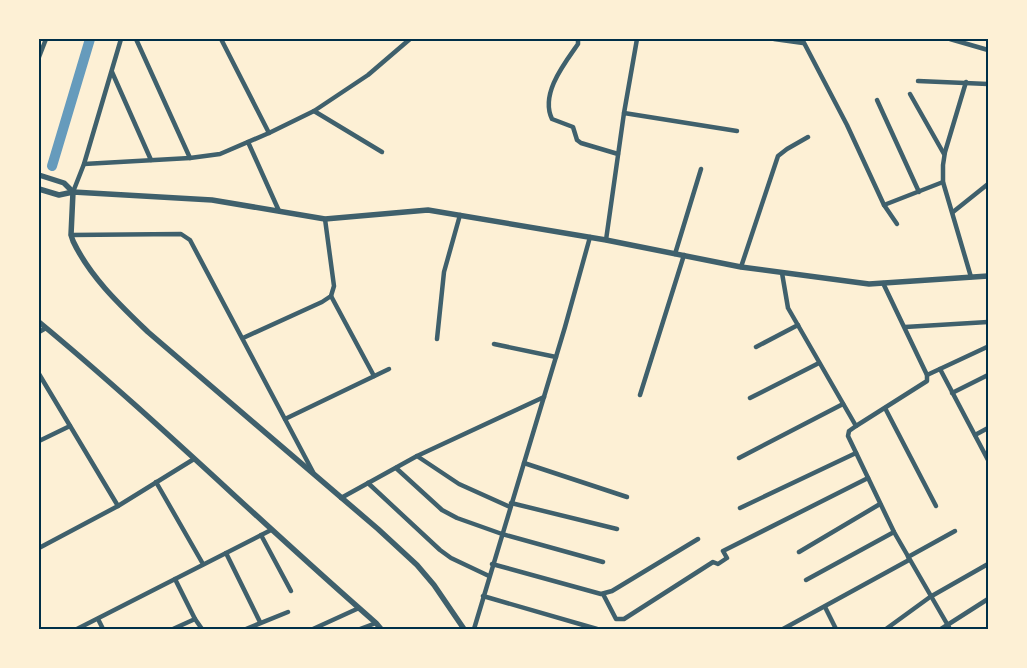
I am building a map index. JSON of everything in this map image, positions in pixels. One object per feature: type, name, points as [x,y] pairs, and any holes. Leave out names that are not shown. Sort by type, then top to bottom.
[{"type":"street","points":[[39,57],[46,39]]},
{"type":"street","points":[[122,39],[84,164],[73,192],[71,235],[75,246],[94,274],[148,332],[342,498],[417,565],[434,585],[464,629]]},
{"type":"street","points":[[136,39],[190,158]]},
{"type":"street","points":[[221,39],[268,134]]},
{"type":"street","points":[[84,164],[190,158],[220,154],[268,134],[314,111],[368,75],[410,39]]},
{"type":"street","points":[[578,39],[578,44],[555,79],[549,112],[552,119],[573,127],[581,143],[618,154]]},
{"type":"street","points":[[606,240],[624,113],[637,39]]},
{"type":"street","points":[[774,39],[803,41],[847,125],[884,205],[897,224]]},
{"type":"street","points":[[950,39],[988,50]]},
{"type":"street","points":[[39,41],[44,45]]},
{"type":"street","points":[[112,72],[151,160]]},
{"type":"street","points":[[918,81],[988,84]]},
{"type":"street","points":[[966,82],[944,154],[943,182],[971,277]]},
{"type":"street","points":[[910,94],[944,154]]},
{"type":"street","points":[[877,100],[919,192]]},
{"type":"street","points":[[314,111],[382,152]]},
{"type":"street","points":[[624,113],[737,132]]},
{"type":"street","points":[[740,267],[778,156],[808,137]]},
{"type":"street","points":[[248,142],[279,212]]},
{"type":"street","points":[[675,254],[702,169]]},
{"type":"street","points":[[39,175],[64,183],[73,192]]},
{"type":"street","points":[[884,205],[943,182]]},
{"type":"street","points":[[953,212],[988,184]]},
{"type":"street","points":[[39,189],[59,195],[73,192],[212,200],[325,219],[428,210],[590,237],[740,267],[869,284],[988,276]]},
{"type":"street","points":[[437,338],[444,272],[460,215]]},
{"type":"street","points":[[243,338],[322,302],[331,296],[334,286],[325,219]]},
{"type":"street","points":[[71,235],[181,234],[186,236],[194,244],[314,474]]},
{"type":"street","points":[[474,629],[590,237]]},
{"type":"street","points":[[640,395],[684,255]]},
{"type":"street","points":[[782,273],[788,308],[856,426]]},
{"type":"street","points":[[883,283],[927,375],[926,381],[848,433],[894,532],[948,627]]},
{"type":"street","points":[[331,296],[374,376]]},
{"type":"street","points":[[39,322],[100,373],[271,530],[376,622],[381,629]]},
{"type":"street","points":[[905,327],[988,322]]},
{"type":"street","points":[[756,347],[798,326]]},
{"type":"street","points":[[39,332],[46,328]]},
{"type":"street","points":[[494,344],[556,356]]},
{"type":"street","points":[[927,375],[987,347]]},
{"type":"street","points":[[750,398],[819,363]]},
{"type":"street","points":[[285,419],[389,368]]},
{"type":"street","points":[[940,369],[988,460]]},
{"type":"street","points":[[39,374],[118,506]]},
{"type":"street","points":[[952,393],[988,375]]},
{"type":"street","points":[[342,498],[416,456],[544,397]]},
{"type":"street","points":[[739,458],[843,404]]},
{"type":"street","points":[[885,408],[936,506]]},
{"type":"street","points":[[39,441],[70,426]]},
{"type":"street","points":[[975,435],[988,428]]},
{"type":"street","points":[[740,508],[856,453]]},
{"type":"street","points":[[416,456],[459,484],[511,505],[617,529]]},
{"type":"street","points":[[39,548],[118,506],[194,459]]},
{"type":"street","points":[[524,463],[627,497]]},
{"type":"street","points":[[396,468],[442,510],[457,518],[502,534],[603,562]]},
{"type":"street","points":[[603,594],[616,620],[624,619],[713,562],[718,564],[726,558],[724,551],[868,478]]},
{"type":"street","points":[[156,482],[203,564]]},
{"type":"street","points":[[368,483],[440,550],[451,558],[489,576]]},
{"type":"street","points":[[799,552],[880,504]]},
{"type":"street","points":[[77,629],[271,530]]},
{"type":"street","points":[[783,629],[825,607],[955,531]]},
{"type":"street","points":[[806,580],[894,532]]},
{"type":"street","points":[[261,535],[291,591]]},
{"type":"street","points":[[492,564],[594,594],[603,594],[612,591],[698,539]]},
{"type":"street","points":[[226,553],[260,622]]},
{"type":"street","points":[[886,629],[930,597],[988,564]]},
{"type":"street","points":[[175,579],[202,629]]},
{"type":"street","points":[[483,596],[597,629]]},
{"type":"street","points":[[941,629],[948,627],[988,599]]},
{"type":"street","points":[[825,607],[836,629]]},
{"type":"street","points":[[313,629],[359,608]]},
{"type":"street","points":[[246,629],[288,612]]},
{"type":"street","points":[[173,629],[195,618]]},
{"type":"street","points":[[98,619],[104,629]]},
{"type":"street","points":[[360,629],[376,622]]},
{"type":"waterway","points":[[52,166],[90,39]]}]
